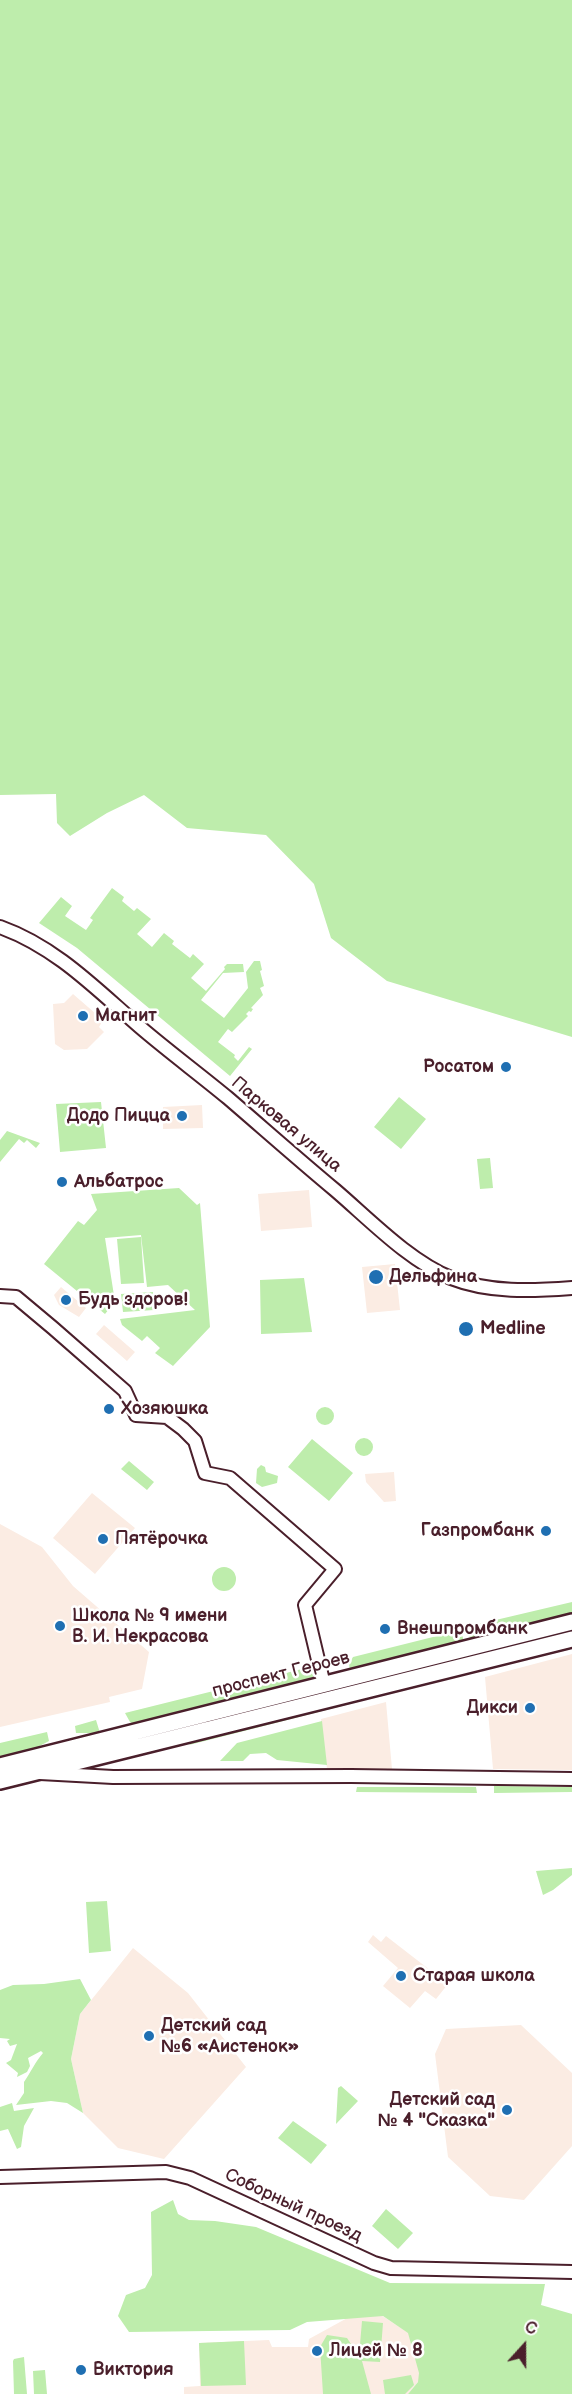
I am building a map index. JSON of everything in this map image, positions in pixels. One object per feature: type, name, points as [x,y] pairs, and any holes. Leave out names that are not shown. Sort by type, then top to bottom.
[{"type":"main road","name":"проспект Героев","points":[[0,1766],[572,1622]]},
{"type":"main road","name":"проспект Героев","points":[[0,1781],[572,1639]]},
{"type":"street","name":"Парковая улица","points":[[0,927],[25,936],[72,968],[374,1223],[430,1267],[450,1278],[490,1287],[572,1288]]},
{"type":"street","points":[[0,1296],[16,1297],[50,1325],[125,1391],[136,1415],[167,1418],[183,1429],[195,1441],[205,1473],[230,1478],[335,1569],[305,1605],[324,1685]]},
{"type":"street","name":"проспект Героев","points":[[36,1773],[113,1777],[351,1776],[572,1779]]},
{"type":"street","name":"Соборный проезд","points":[[0,2177],[166,2172],[190,2178],[374,2263],[391,2268],[572,2272]]},
{"type":"shaded area","points":[[73,994],[103,1020],[99,1027],[104,1032],[87,1049],[64,1050],[55,1044],[53,1004],[64,1003]]},
{"type":"shaded area","points":[[202,1105],[203,1128],[163,1129],[163,1107]]},
{"type":"shaded area","points":[[309,1190],[312,1227],[261,1231],[258,1194]]},
{"type":"shaded area","points":[[395,1264],[400,1310],[367,1313],[362,1267]]},
{"type":"shaded area","name":"Будь здоров!","points":[[61,1287],[86,1308],[79,1317],[59,1305],[54,1295]]},
{"type":"shaded area","points":[[104,1325],[135,1352],[127,1361],[96,1334]]},
{"type":"shaded area","points":[[394,1472],[396,1501],[384,1502],[366,1482],[365,1474]]},
{"type":"shaded area","points":[[92,1493],[135,1528],[95,1574],[53,1538]]},
{"type":"shaded area","name":"Школа № 9 имени В. И. Некрасова","points":[[0,1524],[42,1547],[73,1586],[149,1652],[142,1689],[109,1697],[110,1702],[0,1727]]},
{"type":"shaded area","points":[[572,1654],[572,1770],[493,1769],[485,1677]]},
{"type":"shaded area","points":[[386,1702],[392,1769],[327,1769],[321,1719]]},
{"type":"shaded area","points":[[373,1935],[381,1942],[386,1936],[448,1984],[436,1999],[425,1991],[410,2008],[383,1986],[398,1968],[368,1942]]},
{"type":"shaded area","name":"Детский сад №6 «Аистенок»","points":[[133,1948],[188,1993],[246,2067],[164,2159],[118,2148],[83,2113],[71,2059],[80,2014]]},
{"type":"shaded area","name":"Детский сад № 4 \"Сказка\"","points":[[521,2025],[572,2073],[572,2146],[524,2200],[490,2196],[448,2157],[435,2054],[446,2029]]},
{"type":"shaded area","name":"Лицей № 8","points":[[360,2311],[378,2313],[441,2354],[408,2394],[184,2394],[184,2387],[200,2386],[199,2343],[269,2340],[272,2347],[308,2347],[309,2339]]},
{"type":"green space","points":[[0,0],[572,0],[572,1037],[387,981],[331,938],[314,884],[266,835],[187,828],[144,795],[107,813],[70,836],[57,823],[56,794],[0,795]]},
{"type":"green space","points":[[112,888],[124,897],[122,901],[134,911],[137,908],[151,919],[137,934],[152,947],[164,933],[174,941],[172,944],[190,958],[193,954],[204,964],[191,978],[206,991],[227,964],[243,964],[244,972],[223,973],[201,1000],[224,1018],[248,988],[246,972],[254,961],[260,961],[264,986],[260,988],[263,995],[251,1008],[253,1009],[251,1012],[246,1014],[248,1016],[232,1032],[228,1029],[218,1042],[235,1055],[238,1061],[249,1047],[252,1049],[230,1076],[77,948],[39,923],[61,897],[72,906],[65,916],[86,930],[93,920],[90,918]]},
{"type":"green space","points":[[399,1097],[426,1119],[401,1149],[374,1127]]},
{"type":"green space","points":[[101,1102],[106,1148],[60,1152],[56,1104]]},
{"type":"green space","points":[[7,1131],[40,1143],[36,1148],[27,1140],[24,1143],[19,1139],[0,1162],[0,1140]]},
{"type":"green space","points":[[490,1158],[493,1188],[480,1189],[477,1159]]},
{"type":"green space","points":[[179,1188],[197,1205],[200,1203],[210,1327],[173,1366],[155,1353],[160,1348],[147,1336],[142,1341],[122,1325],[120,1319],[195,1310],[168,1285],[147,1287],[141,1235],[105,1238],[115,1302],[105,1314],[44,1264],[78,1221],[84,1225],[97,1210],[91,1194]]},
{"type":"green space","points":[[141,1237],[144,1283],[121,1284],[117,1239]]},
{"type":"green space","points":[[304,1278],[312,1332],[261,1334],[260,1280]]},
{"type":"green space","points":[[153,1292],[154,1310],[123,1312],[121,1294]]},
{"type":"green space","points":[[325,1407],[331,1410],[334,1416],[331,1422],[325,1425],[319,1422],[316,1416],[319,1410]]},
{"type":"green space","points":[[364,1438],[370,1441],[373,1447],[370,1453],[364,1456],[358,1453],[355,1447],[358,1441]]},
{"type":"green space","points":[[312,1439],[353,1473],[329,1501],[288,1467]]},
{"type":"green space","points":[[129,1461],[154,1482],[147,1490],[121,1469]]},
{"type":"green space","points":[[261,1465],[265,1467],[266,1472],[278,1476],[277,1483],[262,1487],[256,1483],[257,1469]]},
{"type":"green space","points":[[224,1567],[233,1570],[236,1579],[233,1588],[224,1591],[215,1588],[212,1579],[215,1570]]},
{"type":"green space","points":[[572,1602],[572,1616],[471,1641],[466,1627]]},
{"type":"green space","points":[[461,1630],[464,1642],[350,1671],[349,1664],[353,1657]]},
{"type":"green space","points":[[314,1666],[313,1677],[307,1681],[135,1725],[130,1722],[125,1713]]},
{"type":"green space","points":[[350,1700],[350,1704],[189,1745],[199,1737]]},
{"type":"green space","points":[[96,1720],[100,1733],[76,1733],[75,1726]]},
{"type":"green space","points":[[322,1721],[327,1765],[277,1760],[266,1753],[250,1754],[243,1761],[220,1761],[237,1743]]},
{"type":"green space","points":[[47,1732],[49,1741],[32,1750],[0,1756],[0,1743]]},
{"type":"green space","points":[[494,1786],[572,1787],[572,1792],[494,1793]]},
{"type":"green space","points":[[357,1787],[476,1787],[477,1793],[356,1792]]},
{"type":"green space","points":[[572,1868],[572,1875],[543,1895],[536,1871]]},
{"type":"green space","points":[[107,1901],[111,1951],[89,1953],[86,1902]]},
{"type":"green space","points":[[80,1979],[91,2000],[80,2014],[71,2059],[83,2113],[67,2103],[51,2101],[16,2105],[24,2093],[24,2082],[43,2053],[41,2051],[28,2058],[30,2066],[27,2072],[17,2077],[18,2073],[6,2063],[11,2060],[17,2044],[10,2046],[7,2041],[10,2039],[0,2038],[0,1990],[13,1985]]},
{"type":"green space","points":[[341,2086],[358,2101],[336,2124],[338,2088]]},
{"type":"green space","points":[[12,2103],[14,2111],[34,2108],[24,2126],[21,2147],[17,2149],[8,2129],[0,2131],[0,2107]]},
{"type":"green space","points":[[293,2121],[327,2145],[311,2164],[278,2138]]},
{"type":"green space","points":[[173,2200],[178,2214],[189,2220],[256,2227],[390,2283],[545,2284],[541,2305],[572,2314],[572,2394],[408,2394],[418,2382],[419,2373],[408,2333],[383,2316],[307,2322],[290,2330],[129,2332],[118,2316],[126,2295],[145,2288],[152,2275],[151,2212]]},
{"type":"green space","points":[[386,2209],[413,2233],[398,2249],[372,2226]]},
{"type":"green space","points":[[362,2321],[383,2323],[380,2362],[362,2361],[371,2394],[323,2394],[320,2347],[327,2335],[347,2338],[359,2356]]},
{"type":"green space","points":[[244,2341],[246,2385],[201,2386],[199,2343]]},
{"type":"green space","points":[[24,2357],[27,2394],[14,2394],[13,2361]]},
{"type":"green space","points":[[45,2370],[47,2394],[34,2394],[33,2371]]},
{"type":"green space","points":[[411,2375],[414,2385],[405,2394],[385,2394],[383,2380]]},
{"type":"place","name":"Магнит","points":[[83,1016]]},
{"type":"place","name":"Росатом","points":[[506,1067]]},
{"type":"place","name":"Додо Пицца","points":[[182,1116]]},
{"type":"place","name":"Альбатрос","points":[[62,1182]]},
{"type":"place","name":"Дельфина","points":[[376,1277]]},
{"type":"place","name":"Будь здоров!","points":[[66,1300]]},
{"type":"place","name":"Medline","points":[[466,1329]]},
{"type":"place","name":"Хозяюшка","points":[[109,1409]]},
{"type":"place","name":"Газпромбанк","points":[[546,1531]]},
{"type":"place","name":"Пятёрочка","points":[[103,1539]]},
{"type":"place","name":"Школа № 9 имени В. И. Некрасова","points":[[60,1626]]},
{"type":"place","name":"Внешпромбанк","points":[[385,1629]]},
{"type":"place","name":"Дикси","points":[[530,1708]]},
{"type":"place","name":"Старая школа","points":[[401,1976]]},
{"type":"place","name":"Детский сад №6 «Аистенок»","points":[[149,2036]]},
{"type":"place","name":"Детский сад № 4 \"Сказка\"","points":[[507,2110]]},
{"type":"place","name":"Лицей № 8","points":[[317,2351]]},
{"type":"place","name":"Виктория","points":[[81,2370]]}]
